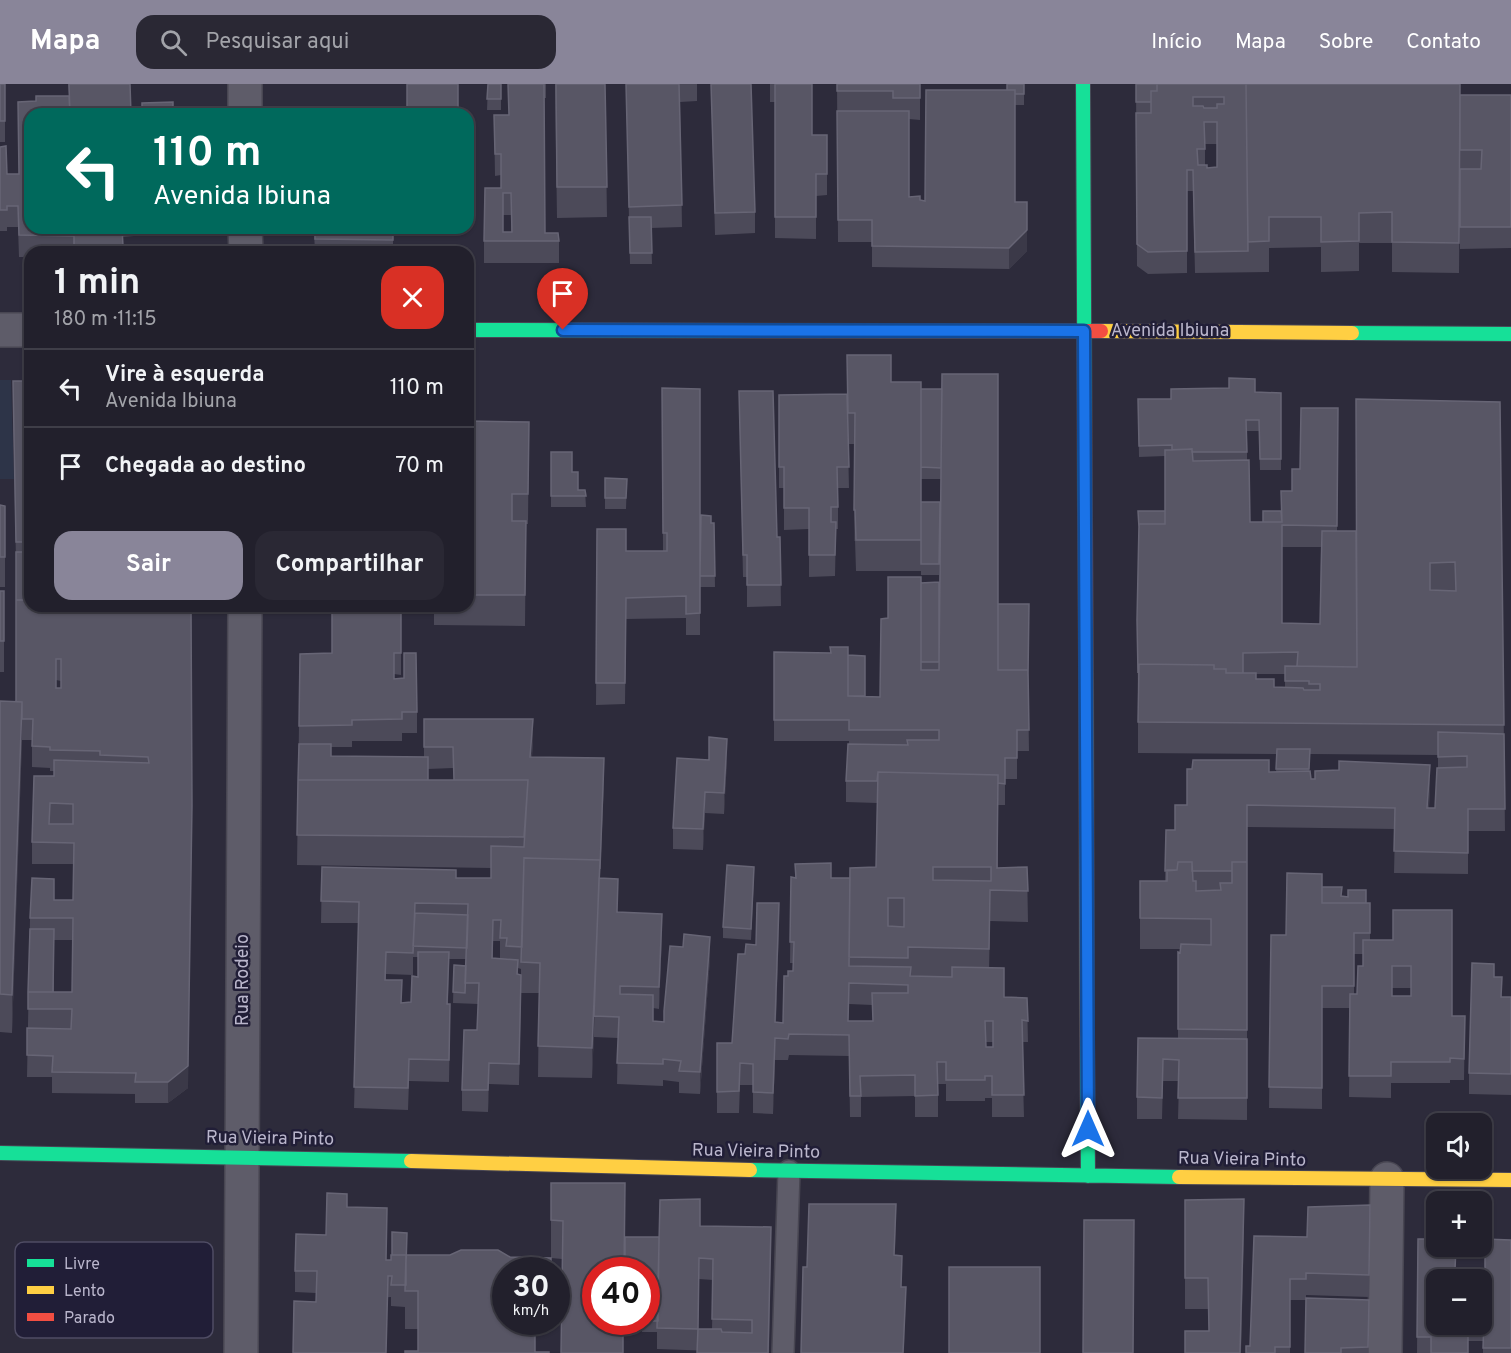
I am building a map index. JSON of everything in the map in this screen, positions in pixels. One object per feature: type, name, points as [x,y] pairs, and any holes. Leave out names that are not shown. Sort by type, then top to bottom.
[{"type":"street","points":[[245,84],[245,108]]},
{"type":"street","points":[[1083,84],[1088,1176]]},
{"type":"street","points":[[0,330],[24,330]]},
{"type":"street","name":"Avenida Ibiuna","points":[[474,330],[1511,334]]},
{"type":"street","name":"Rua Rodeio","points":[[241,1353],[245,612]]},
{"type":"street","name":"Rua Vieira Pinto","points":[[0,1153],[243,1156],[789,1171],[1511,1180]]},
{"type":"street","points":[[1385,1353],[1388,1179]]},
{"type":"lane","points":[[783,1353],[789,1171]]},
{"type":"shaded area","points":[[0,380],[11,380],[14,479],[0,479]]},
{"type":"building","points":[[0,84],[5,84],[5,121],[0,121]]},
{"type":"building","points":[[69,84],[130,84],[131,108],[70,108]]},
{"type":"building","points":[[407,84],[458,84],[458,108],[407,108]]},
{"type":"building","points":[[488,84],[501,84],[501,99],[487,99]]},
{"type":"building","points":[[508,84],[544,84],[545,233],[558,233],[559,241],[484,241],[485,188],[501,188],[501,154],[495,154],[494,115],[509,115]],"holes":[[[503,193],[511,193],[512,232],[503,232]]]},
{"type":"building","points":[[556,84],[605,84],[607,187],[557,187]]},
{"type":"building","points":[[626,84],[679,84],[682,205],[629,207]]},
{"type":"building","points":[[711,84],[751,84],[755,212],[715,213]]},
{"type":"building","points":[[775,84],[812,84],[812,135],[827,135],[827,174],[816,174],[816,217],[775,217]]},
{"type":"building","points":[[837,84],[920,84],[920,98],[893,98],[893,91],[837,91]]},
{"type":"building","points":[[1007,84],[1024,84],[1024,94],[1015,94],[1015,90],[1007,90]]},
{"type":"building","points":[[1136,84],[1157,84],[1157,91],[1151,91],[1151,102],[1136,102]]},
{"type":"building","points":[[1157,84],[1246,84],[1248,251],[1195,252],[1193,170],[1187,170],[1187,251],[1148,252],[1137,244],[1136,113],[1151,113],[1151,91],[1157,91]],"holes":[[[1193,97],[1224,97],[1224,104],[1217,104],[1217,108],[1193,106]],[[1204,122],[1217,122],[1217,167],[1207,168],[1207,165],[1198,165],[1197,149],[1205,149]]]},
{"type":"building","points":[[1246,84],[1460,84],[1459,243],[1392,242],[1392,212],[1359,213],[1359,241],[1321,242],[1321,217],[1269,217],[1269,241],[1248,242]]},
{"type":"building","points":[[926,90],[1015,90],[1015,202],[1027,202],[1027,230],[1009,248],[872,246],[872,220],[838,220],[837,111],[909,111],[909,197],[920,196],[920,200],[925,201]]},
{"type":"building","points":[[1460,95],[1511,95],[1511,227],[1460,227],[1460,169],[1481,169],[1482,150],[1460,150]]},
{"type":"building","points":[[36,96],[69,96],[70,108],[24,108],[24,234],[74,234],[74,236],[19,235],[18,206],[7,206],[7,210],[0,210],[0,147],[6,146],[7,174],[19,174],[18,102],[36,101]]},
{"type":"building","points":[[173,102],[173,108],[142,108],[142,103]]},
{"type":"building","points":[[629,217],[651,217],[652,253],[630,253]]},
{"type":"building","points":[[74,234],[122,234],[123,246],[74,246]]},
{"type":"building","points":[[315,234],[393,234],[393,240],[315,239]]},
{"type":"building","points":[[847,355],[891,355],[891,382],[921,382],[921,540],[856,540],[855,413],[848,413]]},
{"type":"building","points":[[942,374],[998,374],[998,670],[1028,670],[1029,730],[1017,730],[1017,758],[1005,758],[1005,784],[998,783],[998,775],[878,772],[877,781],[846,781],[848,744],[908,745],[907,740],[939,740],[939,730],[849,730],[849,720],[774,720],[774,652],[831,653],[830,647],[848,647],[848,696],[880,697],[881,619],[888,618],[888,577],[921,577],[921,670],[939,670]]},
{"type":"building","points":[[1229,378],[1255,379],[1255,392],[1281,393],[1281,459],[1260,459],[1259,420],[1246,420],[1247,452],[1192,452],[1192,449],[1172,450],[1172,445],[1139,446],[1138,399],[1171,399],[1171,389],[1229,388]]},
{"type":"building","points":[[13,381],[24,381],[24,542],[16,542]]},
{"type":"building","points":[[662,388],[700,389],[700,613],[686,614],[686,596],[626,598],[625,683],[596,683],[597,529],[626,529],[626,551],[667,551],[667,533],[663,533]]},
{"type":"building","points":[[921,389],[942,389],[941,468],[921,467]]},
{"type":"building","points":[[739,391],[773,391],[777,537],[780,537],[781,585],[747,585],[747,555],[743,555]]},
{"type":"building","points":[[847,394],[849,467],[837,467],[838,507],[831,507],[831,522],[836,522],[835,555],[809,555],[809,508],[784,508],[784,467],[779,467],[779,395]]},
{"type":"building","points":[[1356,399],[1500,402],[1504,725],[1138,722],[1139,664],[1214,665],[1214,669],[1226,669],[1226,673],[1256,673],[1256,679],[1274,679],[1274,687],[1303,688],[1304,690],[1320,690],[1320,684],[1309,684],[1309,681],[1285,681],[1285,666],[1357,667]],"holes":[[[1455,562],[1456,591],[1430,590],[1430,563]]]},
{"type":"building","points":[[1301,408],[1338,408],[1337,526],[1282,525],[1282,623],[1320,624],[1322,531],[1356,531],[1357,667],[1297,666],[1298,652],[1243,653],[1243,673],[1226,673],[1226,669],[1214,669],[1214,665],[1139,664],[1138,673],[1139,524],[1165,524],[1165,450],[1192,449],[1193,461],[1249,460],[1250,522],[1282,522],[1281,491],[1292,491],[1292,469],[1300,469]]},
{"type":"building","points":[[474,421],[529,422],[528,494],[512,494],[512,521],[526,521],[525,595],[474,595]]},
{"type":"building","points":[[551,452],[572,452],[572,472],[578,472],[578,490],[585,490],[586,496],[551,496]]},
{"type":"building","points":[[605,478],[627,479],[626,498],[605,498]]},
{"type":"building","points":[[921,502],[940,502],[939,564],[921,564]]},
{"type":"building","points":[[0,505],[5,506],[5,557],[0,557]]},
{"type":"building","points":[[1138,511],[1165,511],[1165,524],[1139,524],[1139,528]]},
{"type":"building","points":[[1263,511],[1281,511],[1282,522],[1263,522]]},
{"type":"building","points":[[701,515],[711,516],[711,523],[714,523],[715,576],[700,576]]},
{"type":"building","points":[[16,552],[24,552],[24,600],[16,600]]},
{"type":"building","points":[[939,582],[939,662],[921,662],[921,583]]},
{"type":"building","points":[[0,591],[4,591],[4,641],[0,641]]},
{"type":"building","points":[[16,600],[24,600],[24,612],[191,612],[192,805],[188,1066],[168,1082],[135,1082],[136,1073],[52,1072],[53,1056],[27,1055],[27,1028],[71,1029],[72,1009],[28,1009],[28,992],[72,992],[73,918],[30,918],[32,878],[54,879],[54,900],[73,900],[74,843],[32,842],[34,776],[54,776],[54,760],[149,763],[148,757],[100,755],[100,751],[50,750],[50,747],[32,746],[33,719],[22,719],[22,702],[16,702]],"holes":[[[56,659],[61,659],[61,688],[56,688]],[[50,803],[73,804],[73,824],[49,824]]]},
{"type":"building","points":[[998,604],[1029,604],[1028,676],[1028,670],[998,670]]},
{"type":"building","points":[[332,612],[401,612],[401,653],[394,653],[394,679],[404,678],[404,653],[416,653],[417,712],[402,712],[402,719],[352,720],[352,725],[299,726],[300,654],[332,653]]},
{"type":"building","points":[[848,655],[865,656],[865,696],[848,696]]},
{"type":"building","points":[[0,701],[22,702],[12,995],[0,994]]},
{"type":"building","points":[[424,719],[533,719],[530,757],[604,758],[600,869],[600,860],[524,858],[522,947],[506,946],[507,938],[500,938],[501,920],[493,920],[492,958],[518,960],[517,974],[521,975],[519,1064],[489,1063],[488,1090],[462,1090],[464,1030],[477,1030],[479,983],[465,983],[468,904],[415,903],[413,953],[386,952],[385,980],[402,980],[401,1003],[411,1002],[412,976],[418,977],[418,952],[449,952],[447,1004],[450,1004],[449,1060],[409,1059],[408,1088],[354,1087],[359,902],[321,901],[322,867],[456,870],[456,878],[491,878],[491,846],[524,847],[528,780],[454,780],[453,747],[424,747]]},
{"type":"building","points":[[1438,732],[1504,734],[1505,809],[1468,809],[1468,853],[1394,851],[1395,808],[1247,805],[1247,862],[1232,862],[1232,871],[1192,871],[1192,862],[1178,862],[1177,870],[1165,871],[1166,830],[1175,830],[1175,805],[1187,805],[1187,769],[1192,769],[1193,760],[1269,760],[1269,772],[1310,771],[1311,779],[1315,779],[1315,771],[1339,770],[1339,761],[1430,765],[1427,808],[1435,808],[1437,768],[1467,767],[1467,756],[1438,757]]},
{"type":"building","points":[[709,737],[727,739],[724,793],[705,792],[703,829],[673,828],[677,758],[709,760]]},
{"type":"building","points":[[299,744],[331,744],[331,756],[428,757],[428,780],[298,780]]},
{"type":"building","points":[[1277,749],[1310,749],[1309,769],[1276,769]]},
{"type":"building","points":[[878,772],[998,775],[997,868],[1027,867],[1028,891],[990,890],[989,949],[908,947],[908,958],[849,957],[850,868],[876,867]],"holes":[[[933,867],[991,867],[991,881],[933,880]],[[888,898],[904,898],[904,927],[888,926]]]},
{"type":"building","points":[[298,780],[528,780],[524,837],[297,835]]},
{"type":"building","points":[[524,858],[600,860],[592,1048],[538,1046],[540,963],[521,962]]},
{"type":"building","points":[[1178,862],[1192,862],[1196,891],[1221,890],[1220,883],[1232,883],[1232,862],[1247,862],[1247,1030],[1178,1029],[1178,952],[1180,953],[1181,944],[1211,945],[1211,919],[1140,918],[1140,881],[1167,881],[1167,870],[1177,870]]},
{"type":"building","points":[[831,863],[831,878],[850,878],[849,966],[911,967],[910,976],[952,977],[952,967],[1004,968],[1004,997],[1027,998],[1028,1021],[1022,1020],[1024,1095],[992,1095],[992,1076],[985,1076],[985,1080],[946,1080],[946,1062],[937,1062],[938,1095],[915,1096],[915,1075],[860,1076],[861,1096],[850,1096],[849,1035],[789,1034],[788,1039],[775,1038],[773,1093],[753,1092],[753,1064],[740,1063],[739,1091],[717,1092],[717,1043],[732,1043],[738,954],[745,954],[746,944],[756,945],[757,903],[779,903],[775,1022],[783,1023],[784,976],[788,976],[788,971],[793,971],[794,942],[790,942],[791,877],[796,878],[795,864]],"holes":[[[849,983],[908,985],[908,993],[872,993],[873,1021],[848,1021]],[[985,1021],[993,1021],[993,1047],[986,1047]]]},
{"type":"building","points":[[727,865],[754,867],[751,929],[723,927]]},
{"type":"building","points":[[1287,873],[1322,874],[1322,903],[1370,903],[1370,933],[1354,933],[1354,986],[1322,986],[1322,1088],[1269,1087],[1271,935],[1286,935]]},
{"type":"building","points":[[599,878],[618,879],[617,912],[662,914],[659,987],[620,986],[620,994],[653,995],[653,1021],[664,1022],[670,946],[683,947],[684,934],[710,937],[700,1072],[679,1071],[681,1061],[663,1059],[663,1064],[617,1063],[619,1017],[594,1016]]},
{"type":"building","points":[[1322,887],[1342,887],[1341,896],[1348,897],[1348,890],[1366,890],[1366,903],[1322,903]]},
{"type":"building","points":[[1393,910],[1452,910],[1452,1016],[1465,1016],[1464,1059],[1450,1058],[1450,1062],[1391,1062],[1391,1076],[1349,1076],[1350,994],[1357,994],[1358,966],[1363,966],[1363,940],[1393,940]],"holes":[[[1392,966],[1411,966],[1411,996],[1392,996]]]},
{"type":"building","points":[[415,913],[468,915],[467,948],[413,946]]},
{"type":"building","points":[[30,929],[54,929],[53,992],[28,992]]},
{"type":"building","points":[[1472,963],[1494,964],[1494,977],[1502,977],[1501,997],[1511,997],[1511,1074],[1469,1073]]},
{"type":"building","points":[[454,965],[466,966],[465,993],[453,992]]},
{"type":"building","points":[[1138,1038],[1247,1039],[1247,1098],[1178,1098],[1179,1060],[1163,1059],[1162,1098],[1137,1097]]},
{"type":"building","points":[[551,1183],[625,1183],[624,1257],[582,1257],[582,1335],[623,1335],[623,1353],[561,1353],[561,1335],[570,1335],[570,1257],[562,1257],[563,1221],[551,1220]]},
{"type":"building","points":[[327,1193],[347,1194],[347,1207],[387,1208],[386,1260],[391,1260],[391,1255],[406,1255],[406,1285],[391,1285],[392,1276],[388,1276],[386,1353],[293,1353],[294,1301],[316,1302],[317,1271],[295,1271],[296,1234],[326,1235]]},
{"type":"building","points":[[700,1199],[700,1226],[771,1227],[768,1353],[697,1353],[698,1329],[660,1328],[660,1200]],"holes":[[[699,1258],[713,1259],[712,1319],[752,1320],[752,1333],[698,1329]]]},
{"type":"building","points":[[1244,1199],[1240,1353],[1185,1353],[1185,1331],[1209,1331],[1208,1278],[1185,1278],[1185,1200]]},
{"type":"building","points":[[809,1204],[896,1204],[894,1255],[902,1256],[901,1287],[906,1287],[903,1353],[801,1353],[803,1267],[807,1267]]},
{"type":"building","points":[[1370,1205],[1369,1275],[1306,1273],[1306,1279],[1290,1279],[1290,1347],[1275,1347],[1275,1353],[1246,1353],[1246,1346],[1250,1346],[1254,1236],[1307,1237],[1308,1207]]},
{"type":"building","points":[[1084,1220],[1134,1220],[1133,1353],[1083,1353]]},
{"type":"building","points":[[392,1232],[407,1233],[406,1265],[406,1255],[392,1255]]},
{"type":"building","points":[[625,1237],[659,1237],[659,1257],[625,1257]]},
{"type":"building","points":[[1418,1239],[1426,1239],[1426,1257],[1456,1257],[1455,1269],[1426,1269],[1426,1335],[1468,1335],[1468,1353],[1431,1353],[1431,1337],[1417,1337]]},
{"type":"building","points":[[1492,1239],[1511,1240],[1511,1348],[1483,1348],[1483,1335],[1492,1335],[1492,1269],[1485,1269],[1485,1257],[1492,1257]]},
{"type":"building","points":[[461,1250],[498,1250],[510,1257],[492,1257],[492,1335],[535,1335],[535,1352],[549,1353],[405,1353],[405,1351],[418,1351],[418,1291],[405,1291],[406,1255],[450,1255]]},
{"type":"building","points":[[949,1267],[1040,1267],[1040,1353],[949,1353]]},
{"type":"building","points":[[1306,1298],[1369,1300],[1368,1347],[1341,1348],[1341,1353],[1305,1353]]},
{"type":"traffic: fast","points":[[1083,84],[1085,516]]},
{"type":"traffic: fast","points":[[474,330],[898,331]]},
{"type":"traffic: fast","points":[[1352,333],[1511,334]]},
{"type":"traffic: fast","points":[[1087,1037],[1088,1176]]},
{"type":"traffic: fast","points":[[0,1153],[411,1161]]},
{"type":"traffic: fast","points":[[750,1170],[1179,1177]]},
{"type":"traffic: slow","points":[[1101,331],[1352,333]]},
{"type":"traffic: slow","points":[[1086,668],[1087,1037]]},
{"type":"traffic: slow","points":[[411,1161],[750,1170]]},
{"type":"traffic: slow","points":[[1179,1177],[1511,1180]]},
{"type":"traffic: jam","points":[[898,331],[1101,331]]},
{"type":"traffic: jam","points":[[1085,516],[1086,668]]},
{"type":"route","points":[[563,330],[1084,331],[1088,1129]]}]
